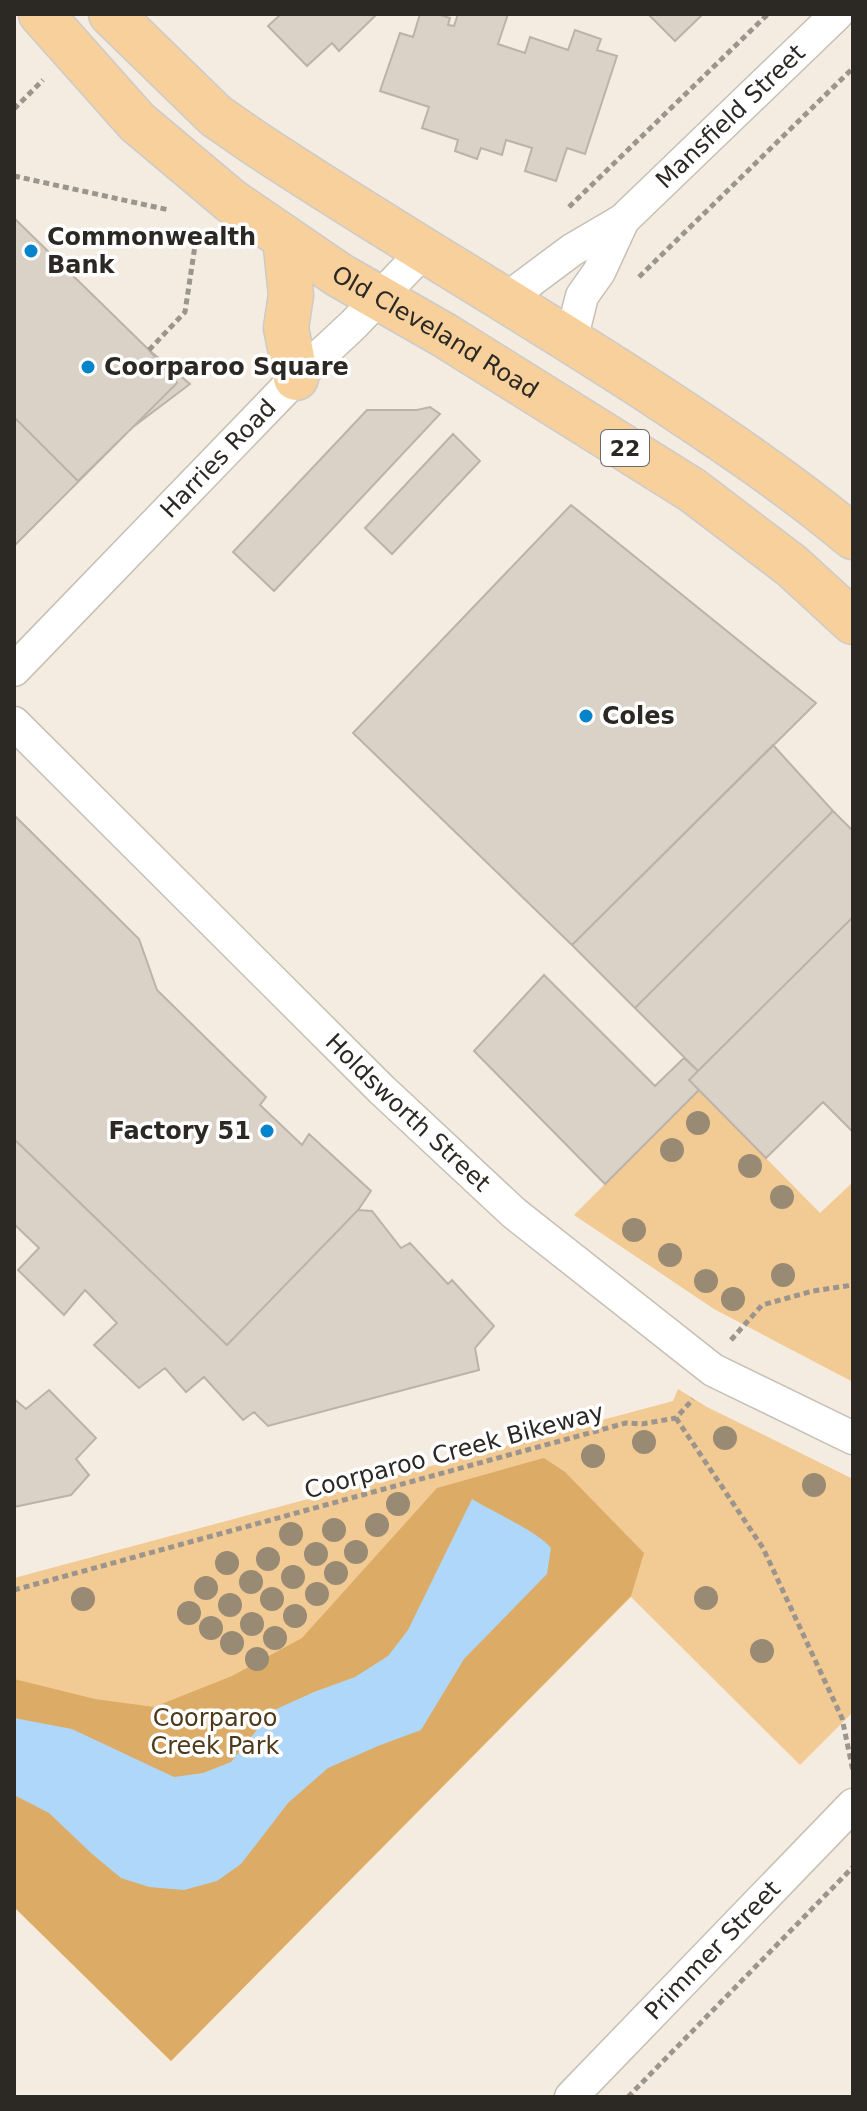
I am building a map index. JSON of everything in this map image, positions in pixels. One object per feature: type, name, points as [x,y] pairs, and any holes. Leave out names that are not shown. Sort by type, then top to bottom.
[{"type":"highway","name":"Old Cleveland Road","points":[[41,14],[137,122],[231,201],[339,275],[444,335],[692,490],[792,566],[853,622]]},
{"type":"highway","name":"22","points":[[111,14],[216,116],[301,174],[571,340],[777,476],[853,537]]},
{"type":"highway","points":[[285,238],[291,295],[286,328],[296,378]]},
{"type":"street","name":"Mansfield Street","points":[[505,300],[572,250],[623,220],[837,14]]},
{"type":"street","name":"Mansfield Street","points":[[571,340],[582,296],[599,272],[623,220]]},
{"type":"street","name":"Harries Road","points":[[14,670],[296,378],[425,250]]},
{"type":"street","name":"Holdsworth Street","points":[[14,723],[382,1090],[504,1203],[713,1370],[853,1438]]},
{"type":"street","name":"Primmer Street","points":[[571,2097],[853,1805]]},
{"type":"path","points":[[563,213],[768,14]]},
{"type":"path","points":[[637,279],[853,68]]},
{"type":"path","points":[[14,109],[43,80]]},
{"type":"path","points":[[14,176],[169,210]]},
{"type":"path","points":[[149,350],[185,312],[196,239]]},
{"type":"path","points":[[853,1285],[813,1291],[762,1305],[732,1338],[696,1396],[676,1418],[763,1548],[842,1718],[853,1771]]},
{"type":"path","name":"Coorparoo Creek Bikeway","points":[[14,1590],[626,1423],[642,1424],[676,1418]]},
{"type":"path","points":[[628,2097],[853,1867]]},
{"type":"green space","points":[[699,1090],[820,1213],[853,1182],[853,1382],[714,1309],[574,1215]]},
{"type":"green space","name":"Coorparoo Creek Park","points":[[678,1389],[707,1407],[853,1479],[853,1712],[800,1765],[631,1597],[171,2061],[14,1907],[14,1578],[673,1401]]},
{"type":"green space","points":[[544,1458],[565,1472],[644,1553],[631,1596],[171,2061],[14,1907],[14,1679],[95,1699],[154,1707],[232,1676],[302,1638],[437,1488]]},
{"type":"water","points":[[472,1499],[525,1528],[551,1548],[547,1574],[464,1659],[421,1730],[328,1768],[288,1803],[241,1864],[217,1881],[184,1890],[149,1887],[121,1878],[49,1813],[14,1795],[14,1718],[72,1729],[174,1777],[203,1773],[231,1762],[272,1711],[355,1677],[388,1656],[408,1630]]},
{"type":"building","points":[[281,14],[375,16],[339,51],[332,43],[307,66],[268,26]]},
{"type":"building","points":[[420,14],[450,18],[448,25],[454,26],[458,14],[508,14],[498,44],[525,53],[530,37],[568,50],[575,30],[601,39],[597,50],[617,56],[585,154],[567,148],[556,181],[525,171],[532,148],[506,140],[502,155],[481,148],[477,159],[455,151],[458,140],[422,128],[429,107],[380,91],[400,33],[413,37]]},
{"type":"building","points":[[648,14],[703,14],[675,41]]},
{"type":"building","name":"Coorparoo Square","points":[[14,218],[149,350],[177,383],[14,546]]},
{"type":"building","name":"Coorparoo Square","points":[[14,218],[149,350],[190,384],[133,427],[78,481],[14,417]]},
{"type":"building","points":[[430,407],[440,414],[274,591],[233,552],[367,410]]},
{"type":"building","points":[[453,434],[480,461],[392,554],[365,528]]},
{"type":"building","name":"Coles","points":[[571,505],[816,703],[572,945],[353,733]]},
{"type":"building","points":[[773,745],[833,811],[635,1008],[572,945]]},
{"type":"building","points":[[833,811],[853,831],[853,917],[698,1071],[635,1008]]},
{"type":"building","points":[[14,815],[139,939],[157,990],[266,1097],[260,1105],[302,1145],[309,1134],[371,1191],[358,1210],[227,1345],[14,1139]]},
{"type":"building","points":[[853,917],[853,1132],[823,1102],[766,1158],[689,1080]]},
{"type":"building","points":[[544,975],[655,1086],[684,1058],[698,1071],[689,1080],[699,1090],[605,1184],[474,1051]]},
{"type":"building","points":[[14,1139],[227,1345],[358,1210],[372,1211],[401,1248],[410,1243],[448,1284],[452,1280],[494,1326],[475,1348],[479,1370],[268,1426],[254,1412],[243,1420],[204,1377],[186,1392],[165,1368],[139,1388],[94,1345],[117,1323],[85,1290],[64,1315],[18,1270],[39,1248],[14,1224]]},
{"type":"building","points":[[49,1390],[96,1438],[76,1459],[89,1475],[71,1495],[14,1507],[14,1399],[26,1409]]},
{"type":"place","name":"Commonwealth Bank","points":[[31,251]]},
{"type":"place","name":"Coorparoo Square","points":[[88,367]]},
{"type":"place","name":"Coles","points":[[586,716]]},
{"type":"place","name":"Factory 51","points":[[267,1131]]}]
